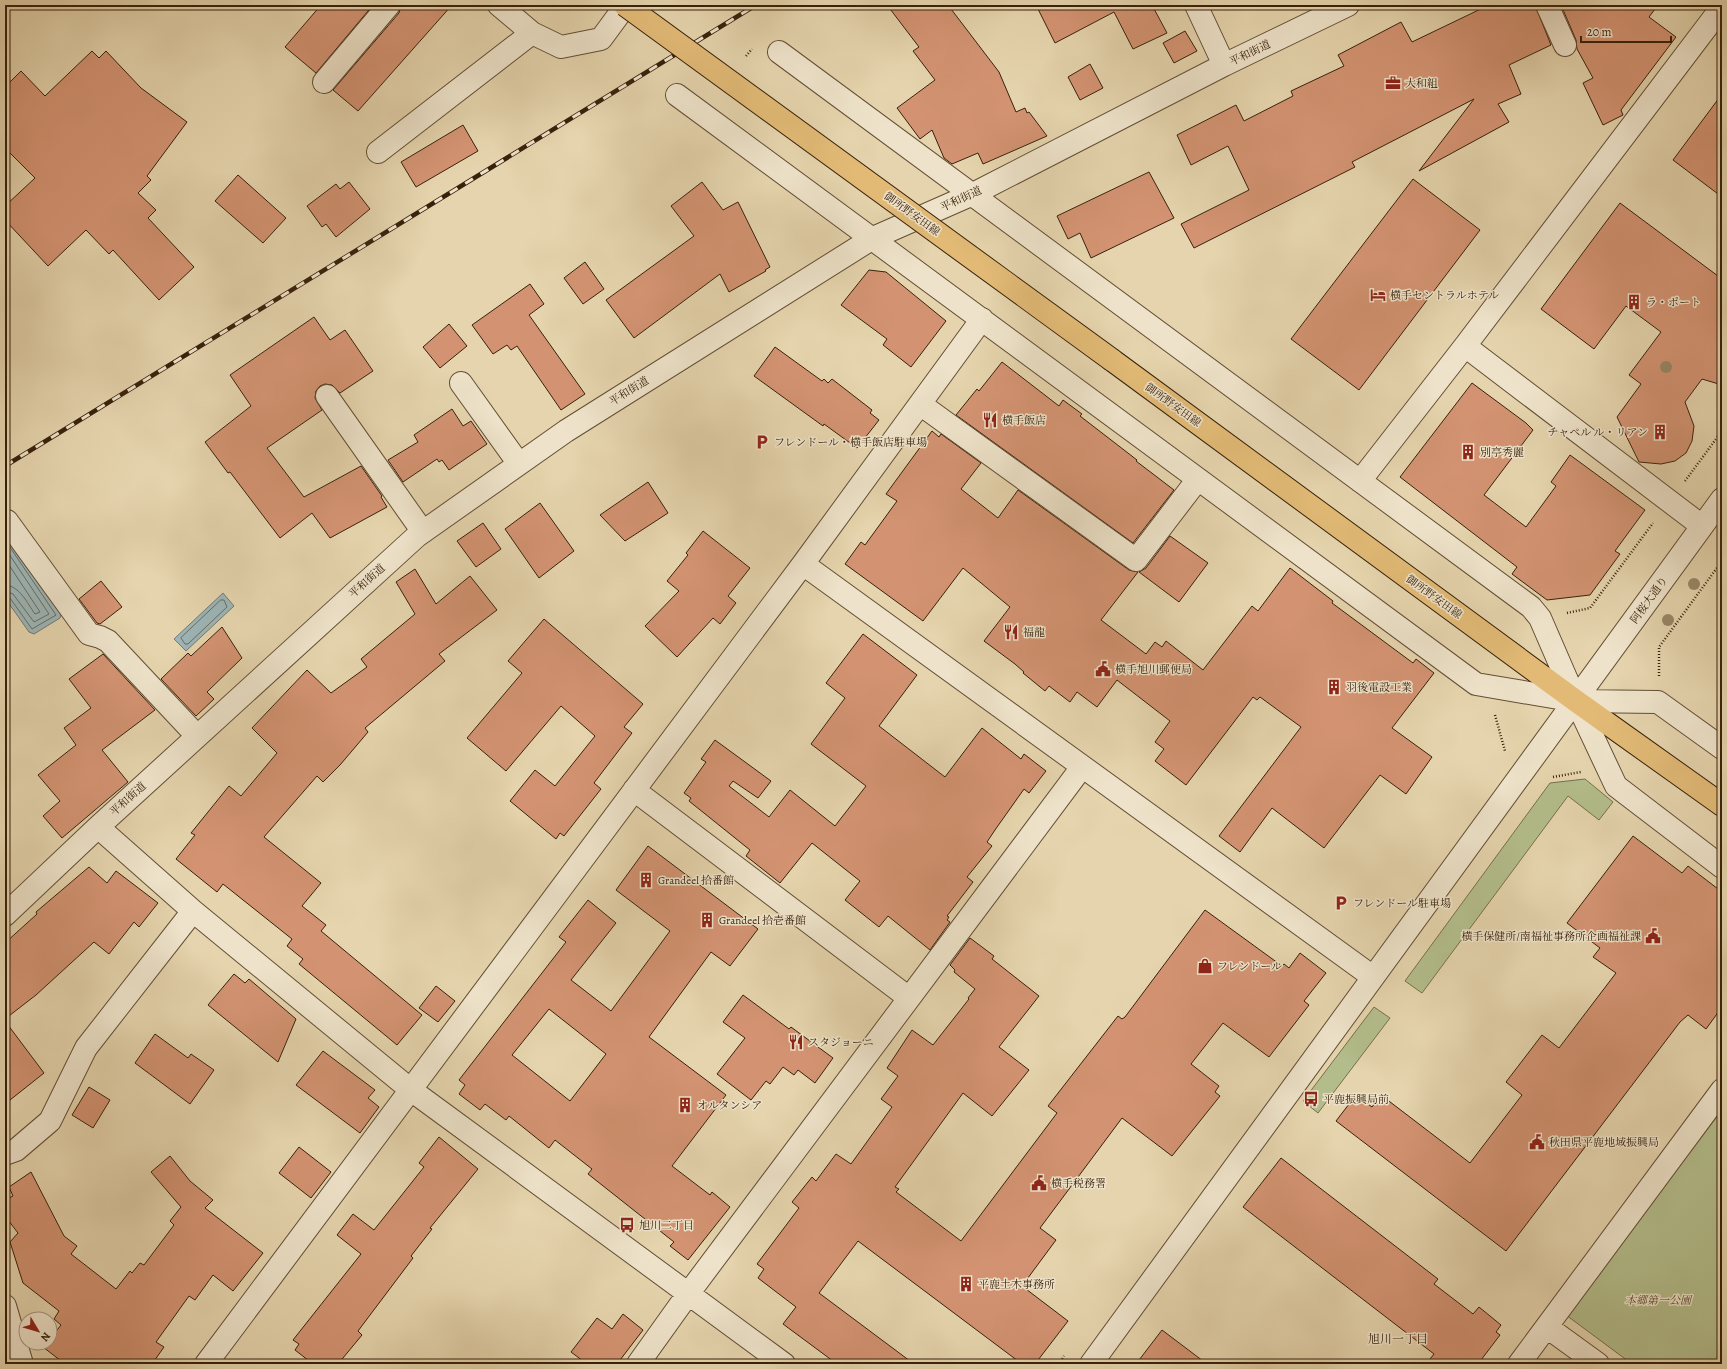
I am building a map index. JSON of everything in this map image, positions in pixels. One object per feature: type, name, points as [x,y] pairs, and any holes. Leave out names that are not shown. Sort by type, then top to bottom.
[{"type":"main road","name":"御所野安田線","points":[[625,5],[1576,701],[1722,806]]},
{"type":"street","points":[[324,82],[389,5]]},
{"type":"street","points":[[499,5],[532,33],[561,47],[601,39],[625,5]]},
{"type":"street","points":[[1196,5],[1224,65]]},
{"type":"street","name":"平和街道","points":[[5,915],[197,736],[423,532],[566,431],[873,238],[973,194],[1224,65],[1348,5]]},
{"type":"street","points":[[1547,5],[1565,45]]},
{"type":"street","points":[[1360,481],[1465,346],[1722,7]]},
{"type":"street","points":[[378,152],[532,33]]},
{"type":"street","points":[[779,52],[1531,608],[1540,618],[1576,701],[1616,786],[1722,867]]},
{"type":"street","points":[[676,95],[873,238],[1476,684],[1576,701],[1658,702],[1722,748]]},
{"type":"street","points":[[206,1364],[803,564],[982,319]]},
{"type":"street","points":[[1465,346],[1702,526]]},
{"type":"street","points":[[461,383],[519,464]]},
{"type":"street","points":[[328,396],[423,532]]},
{"type":"street","points":[[920,404],[1136,560],[1198,479]]},
{"type":"street","name":"阿桜大通り","points":[[1091,1364],[1722,499]]},
{"type":"street","points":[[7,521],[89,634],[108,641],[197,736]]},
{"type":"street","points":[[803,564],[1373,977]]},
{"type":"street","points":[[638,1364],[688,1294],[1082,767]]},
{"type":"street","points":[[634,790],[909,998]]},
{"type":"street","points":[[98,827],[193,911],[411,1090],[784,1364]]},
{"type":"street","points":[[5,1154],[16,1150],[50,1121],[86,1048],[193,911]]},
{"type":"street","points":[[1519,1364],[1722,1090]]},
{"type":"street","points":[[5,1306],[22,1364]]},
{"type":"street","points":[[1547,1327],[1598,1364]]},
{"type":"path","points":[[1540,618],[1590,608],[1722,431]]},
{"type":"path","points":[[1658,702],[1659,647],[1722,561]]},
{"type":"green space","points":[[1585,779],[1613,802],[1599,820],[1568,796],[1422,993],[1405,981],[1550,783]]},
{"type":"green space","points":[[1374,1007],[1390,1018],[1318,1113],[1303,1101]]},
{"type":"green space","name":"本郷第一公園","points":[[1722,1110],[1722,1364],[1632,1364],[1566,1315]]},
{"type":"water","points":[[5,535],[61,614],[60,618],[34,634],[29,632],[5,598]]},
{"type":"water","points":[[223,593],[234,606],[186,651],[174,639]]},
{"type":"building","points":[[321,5],[373,5],[316,73],[285,47]]},
{"type":"building","points":[[401,5],[452,5],[358,111],[333,90],[399,13]]},
{"type":"building","points":[[887,5],[948,5],[999,72],[1016,112],[1025,108],[1027,113],[1029,112],[1047,136],[983,164],[978,153],[952,164],[944,158],[932,130],[920,139],[897,108],[935,80],[913,51],[919,47]]},
{"type":"building","points":[[1036,5],[1152,5],[1167,33],[1133,49],[1114,12],[1055,43]]},
{"type":"building","points":[[1489,5],[1535,5],[1551,45],[1509,65],[1521,94],[1498,104],[1509,122],[1419,171],[1474,99],[1352,162],[1355,167],[1194,248],[1181,224],[1249,190],[1228,146],[1191,165],[1177,135],[1236,105],[1244,121],[1293,96],[1291,91],[1344,66],[1338,55],[1401,22],[1412,42]]},
{"type":"building","points":[[1561,5],[1658,5],[1649,17],[1676,37],[1621,110],[1623,115],[1603,125],[1583,83],[1593,78],[1577,49],[1576,40]]},
{"type":"building","points":[[1185,31],[1197,51],[1174,63],[1163,43]]},
{"type":"building","points":[[92,51],[99,58],[106,51],[141,88],[187,122],[147,176],[151,180],[138,193],[156,210],[148,218],[194,267],[159,300],[113,250],[109,254],[86,230],[48,266],[5,220],[5,206],[35,178],[5,148],[5,87],[21,71],[45,96]]},
{"type":"building","points":[[1090,64],[1103,88],[1080,100],[1068,77]]},
{"type":"building","points":[[1722,94],[1722,197],[1673,160]]},
{"type":"building","points":[[463,125],[478,151],[416,187],[401,162]]},
{"type":"building","points":[[1149,172],[1174,218],[1091,258],[1080,233],[1068,239],[1057,216]]},
{"type":"building","points":[[238,175],[286,218],[263,243],[215,201]]},
{"type":"building","name":"横手セントラルホテル","points":[[1413,179],[1480,230],[1359,390],[1291,339]]},
{"type":"building","points":[[349,182],[370,209],[336,237],[326,224],[322,227],[307,206],[336,184],[340,189]]},
{"type":"building","points":[[702,182],[723,210],[738,202],[770,267],[765,270],[766,271],[729,292],[720,274],[634,338],[606,300],[694,236],[671,206]]},
{"type":"building","name":"ラ・ポート","points":[[1620,203],[1722,279],[1722,385],[1702,379],[1685,402],[1694,426],[1692,441],[1686,453],[1675,461],[1661,464],[1639,462],[1617,417],[1641,384],[1629,375],[1661,332],[1626,306],[1594,349],[1541,309]]},
{"type":"building","points":[[585,262],[604,289],[583,304],[564,278]]},
{"type":"building","points":[[869,270],[886,272],[946,321],[911,367],[883,345],[887,339],[841,305]]},
{"type":"building","points":[[530,284],[544,304],[529,315],[585,394],[561,410],[517,346],[511,350],[507,345],[493,354],[472,325]]},
{"type":"building","points":[[314,317],[330,340],[345,330],[373,371],[340,393],[332,385],[325,384],[320,386],[316,391],[315,398],[322,410],[267,448],[304,497],[361,466],[382,496],[381,497],[387,507],[330,538],[312,513],[280,538],[230,472],[228,473],[205,442],[251,406],[230,375]]},
{"type":"building","points":[[449,324],[467,346],[440,368],[423,347]]},
{"type":"building","points":[[775,347],[822,381],[824,379],[828,383],[832,379],[872,410],[870,413],[879,420],[857,448],[824,424],[823,426],[754,376]]},
{"type":"building","points":[[1002,362],[1059,406],[1063,400],[1082,414],[1080,416],[1174,490],[1133,543],[956,415],[977,389],[979,391]]},
{"type":"building","points":[[1472,383],[1526,423],[1533,430],[1484,495],[1526,527],[1556,486],[1551,482],[1570,455],[1645,510],[1615,551],[1620,554],[1590,595],[1547,600],[1512,574],[1517,567],[1400,477]]},
{"type":"building","points":[[452,409],[463,426],[471,421],[487,444],[449,470],[442,460],[439,462],[437,459],[403,482],[388,460],[418,442],[414,435]]},
{"type":"building","points":[[932,431],[939,437],[941,434],[981,463],[961,489],[998,518],[1018,490],[1129,570],[1138,572],[1101,620],[1146,654],[1155,642],[1162,647],[1166,641],[1203,670],[1252,606],[1258,611],[1290,568],[1333,601],[1332,603],[1413,663],[1416,659],[1434,673],[1392,728],[1432,757],[1406,794],[1380,775],[1324,848],[1272,808],[1240,852],[1219,836],[1301,727],[1260,697],[1257,700],[1253,697],[1186,785],[1155,761],[1164,749],[1155,742],[1170,721],[1117,680],[1097,707],[1077,692],[1070,702],[1049,686],[1045,691],[1023,673],[1024,672],[1015,664],[984,641],[1010,607],[963,568],[923,621],[845,564],[861,542],[865,545],[897,501],[886,494]]},
{"type":"building","points":[[648,482],[668,513],[625,541],[600,515]]},
{"type":"building","points":[[540,503],[574,551],[539,578],[505,529]]},
{"type":"building","points":[[483,523],[501,549],[476,567],[457,541]]},
{"type":"building","points":[[703,531],[750,568],[728,596],[736,603],[720,624],[713,618],[677,657],[645,626],[679,591],[667,581],[688,555],[686,553]]},
{"type":"building","points":[[1170,536],[1208,563],[1179,602],[1139,572],[1146,568]]},
{"type":"building","points":[[415,569],[436,604],[470,576],[497,610],[439,654],[445,661],[365,728],[368,732],[340,765],[323,782],[317,776],[264,837],[321,883],[302,906],[326,925],[321,931],[422,1015],[397,1045],[299,964],[303,959],[287,946],[292,939],[223,884],[217,892],[176,859],[195,835],[191,833],[229,786],[241,796],[277,753],[252,728],[307,670],[331,693],[367,667],[361,659],[415,614],[396,582]]},
{"type":"building","points":[[101,581],[122,607],[100,624],[97,623],[79,599]]},
{"type":"building","points":[[544,619],[643,704],[624,727],[632,733],[594,783],[601,789],[564,836],[560,833],[556,839],[510,801],[535,770],[555,786],[595,736],[561,706],[506,771],[467,738],[522,673],[508,661]]},
{"type":"building","points":[[222,627],[242,658],[207,692],[214,699],[196,716],[161,679],[188,653],[191,656]]},
{"type":"building","points":[[863,634],[917,675],[879,726],[945,777],[982,728],[1021,759],[1024,754],[1046,771],[1029,793],[1024,789],[987,842],[992,846],[967,877],[973,882],[947,916],[949,917],[947,920],[950,922],[930,950],[888,916],[879,927],[845,900],[860,881],[812,843],[780,883],[746,856],[750,850],[689,801],[691,798],[684,793],[706,762],[701,759],[715,740],[771,781],[758,798],[733,781],[729,786],[769,817],[790,790],[835,826],[866,786],[811,744],[845,698],[826,683]]},
{"type":"building","points":[[103,654],[155,710],[102,750],[128,782],[62,838],[43,816],[60,801],[38,775],[76,745],[64,728],[91,708],[69,679]]},
{"type":"building","points":[[1633,836],[1682,873],[1688,866],[1722,892],[1722,1007],[1706,1029],[1688,1015],[1680,1022],[1506,1251],[1336,1121],[1356,1095],[1372,1107],[1381,1095],[1470,1163],[1522,1095],[1506,1082],[1542,1035],[1559,1048],[1616,973],[1593,957],[1600,948],[1567,923]]},
{"type":"building","points":[[648,846],[758,929],[730,966],[711,952],[649,1037],[726,1095],[672,1166],[710,1195],[712,1192],[730,1207],[688,1260],[670,1246],[674,1242],[588,1174],[592,1169],[555,1140],[549,1148],[509,1116],[506,1120],[485,1104],[480,1110],[459,1094],[465,1085],[459,1080],[566,942],[559,937],[588,900],[616,923],[571,980],[611,1011],[670,931],[616,890]],"holes":[[[549,1009],[606,1054],[570,1101],[512,1055]]]},
{"type":"building","points":[[89,867],[107,883],[116,871],[158,903],[139,927],[134,922],[109,954],[94,942],[36,995],[5,1019],[5,943],[37,914],[36,912]]},
{"type":"building","points":[[1205,910],[1282,966],[1284,964],[1289,968],[1300,953],[1326,973],[1304,1001],[1309,1005],[1269,1057],[1223,1023],[1191,1064],[1219,1086],[1215,1092],[1220,1096],[1172,1156],[1122,1118],[1040,1228],[1056,1240],[1022,1286],[1068,1321],[1035,1364],[1022,1364],[858,1241],[819,1293],[914,1364],[837,1364],[783,1324],[796,1307],[758,1278],[764,1269],[757,1264],[799,1208],[792,1202],[812,1177],[816,1181],[836,1154],[851,1164],[892,1107],[881,1099],[898,1076],[887,1068],[912,1030],[933,1045],[969,999],[968,998],[975,989],[954,972],[955,970],[950,965],[970,938],[994,956],[992,959],[1039,996],[999,1047],[1029,1070],[992,1116],[963,1093],[895,1187],[899,1189],[896,1192],[961,1241],[1057,1113],[1048,1106],[1118,1016],[1122,1019],[1125,1017]]},
{"type":"building","points":[[234,974],[245,983],[249,979],[296,1019],[278,1062],[208,1005]]},
{"type":"building","points":[[436,986],[455,1001],[438,1022],[419,1008]]},
{"type":"building","points":[[743,995],[789,1029],[791,1027],[833,1058],[815,1083],[798,1070],[794,1075],[783,1067],[770,1084],[766,1081],[751,1100],[717,1074],[745,1038],[723,1022]]},
{"type":"building","points":[[5,1021],[44,1073],[5,1104]]},
{"type":"building","points":[[155,1034],[188,1058],[191,1054],[214,1070],[190,1104],[135,1063]]},
{"type":"building","points":[[323,1051],[375,1090],[368,1098],[379,1107],[360,1133],[296,1085]]},
{"type":"building","points":[[89,1087],[110,1100],[93,1128],[72,1115]]},
{"type":"building","points":[[439,1137],[478,1169],[430,1228],[432,1229],[411,1256],[413,1258],[358,1331],[362,1335],[338,1364],[313,1364],[295,1350],[299,1344],[293,1340],[361,1254],[337,1235],[353,1214],[374,1230],[424,1167],[419,1163]]},
{"type":"building","points":[[299,1147],[331,1172],[311,1198],[279,1173]]},
{"type":"building","points":[[170,1156],[190,1181],[213,1200],[205,1208],[263,1253],[233,1291],[213,1275],[195,1300],[189,1296],[156,1342],[164,1347],[152,1364],[65,1364],[48,1351],[58,1351],[58,1329],[61,1325],[58,1322],[59,1311],[23,1283],[10,1242],[18,1233],[5,1216],[5,1200],[13,1196],[9,1187],[31,1172],[64,1236],[77,1246],[71,1254],[116,1289],[130,1271],[132,1273],[140,1263],[144,1265],[174,1225],[170,1221],[181,1207],[151,1172]]},
{"type":"building","points":[[1281,1158],[1438,1279],[1434,1284],[1473,1314],[1479,1307],[1501,1325],[1496,1332],[1500,1335],[1478,1364],[1426,1364],[1434,1354],[1243,1207]]},
{"type":"building","points":[[623,1314],[643,1330],[617,1364],[587,1364],[571,1352],[597,1318],[612,1329]]},
{"type":"building","points":[[1162,1330],[1207,1364],[1136,1364]]},
{"type":"railway","points":[[5,466],[756,5]]},
{"type":"place","name":"大和組","points":[[1393,83]]},
{"type":"place","name":"横手セントラルホテル","points":[[1378,295]]},
{"type":"place","name":"ラ・ポート","points":[[1634,302]]},
{"type":"place","name":"横手飯店","points":[[990,420]]},
{"type":"place","name":"チャペル ル・リアン","points":[[1660,432]]},
{"type":"place","name":"フレンドール・横手飯店駐車場","points":[[762,442]]},
{"type":"place","name":"別亭秀麗","points":[[1468,452]]},
{"type":"place","name":"福龍","points":[[1011,632]]},
{"type":"place","name":"横手旭川郵便局","points":[[1103,669]]},
{"type":"place","name":"羽後電設工業","points":[[1334,687]]},
{"type":"place","name":"Grandeel 拾番館","points":[[646,880]]},
{"type":"place","name":"フレンドール駐車場","points":[[1341,903]]},
{"type":"place","name":"Grandeel 拾壱番館","points":[[707,920]]},
{"type":"place","name":"横手保健所/南福祉事務所企画福祉課","points":[[1653,936]]},
{"type":"place","name":"フレンドール","points":[[1205,966]]},
{"type":"place","name":"スタジョーニ","points":[[796,1042]]},
{"type":"place","name":"平鹿振興局前","points":[[1311,1099]]},
{"type":"place","name":"オルタンシア","points":[[685,1105]]},
{"type":"place","name":"秋田県平鹿地域振興局","points":[[1537,1142]]},
{"type":"place","name":"横手税務署","points":[[1039,1183]]},
{"type":"place","name":"旭川二丁目","points":[[627,1225]]},
{"type":"place","name":"平鹿土木事務所","points":[[966,1284]]},
{"type":"district","name":"旭川一丁目","points":[[1398,1339]]}]
